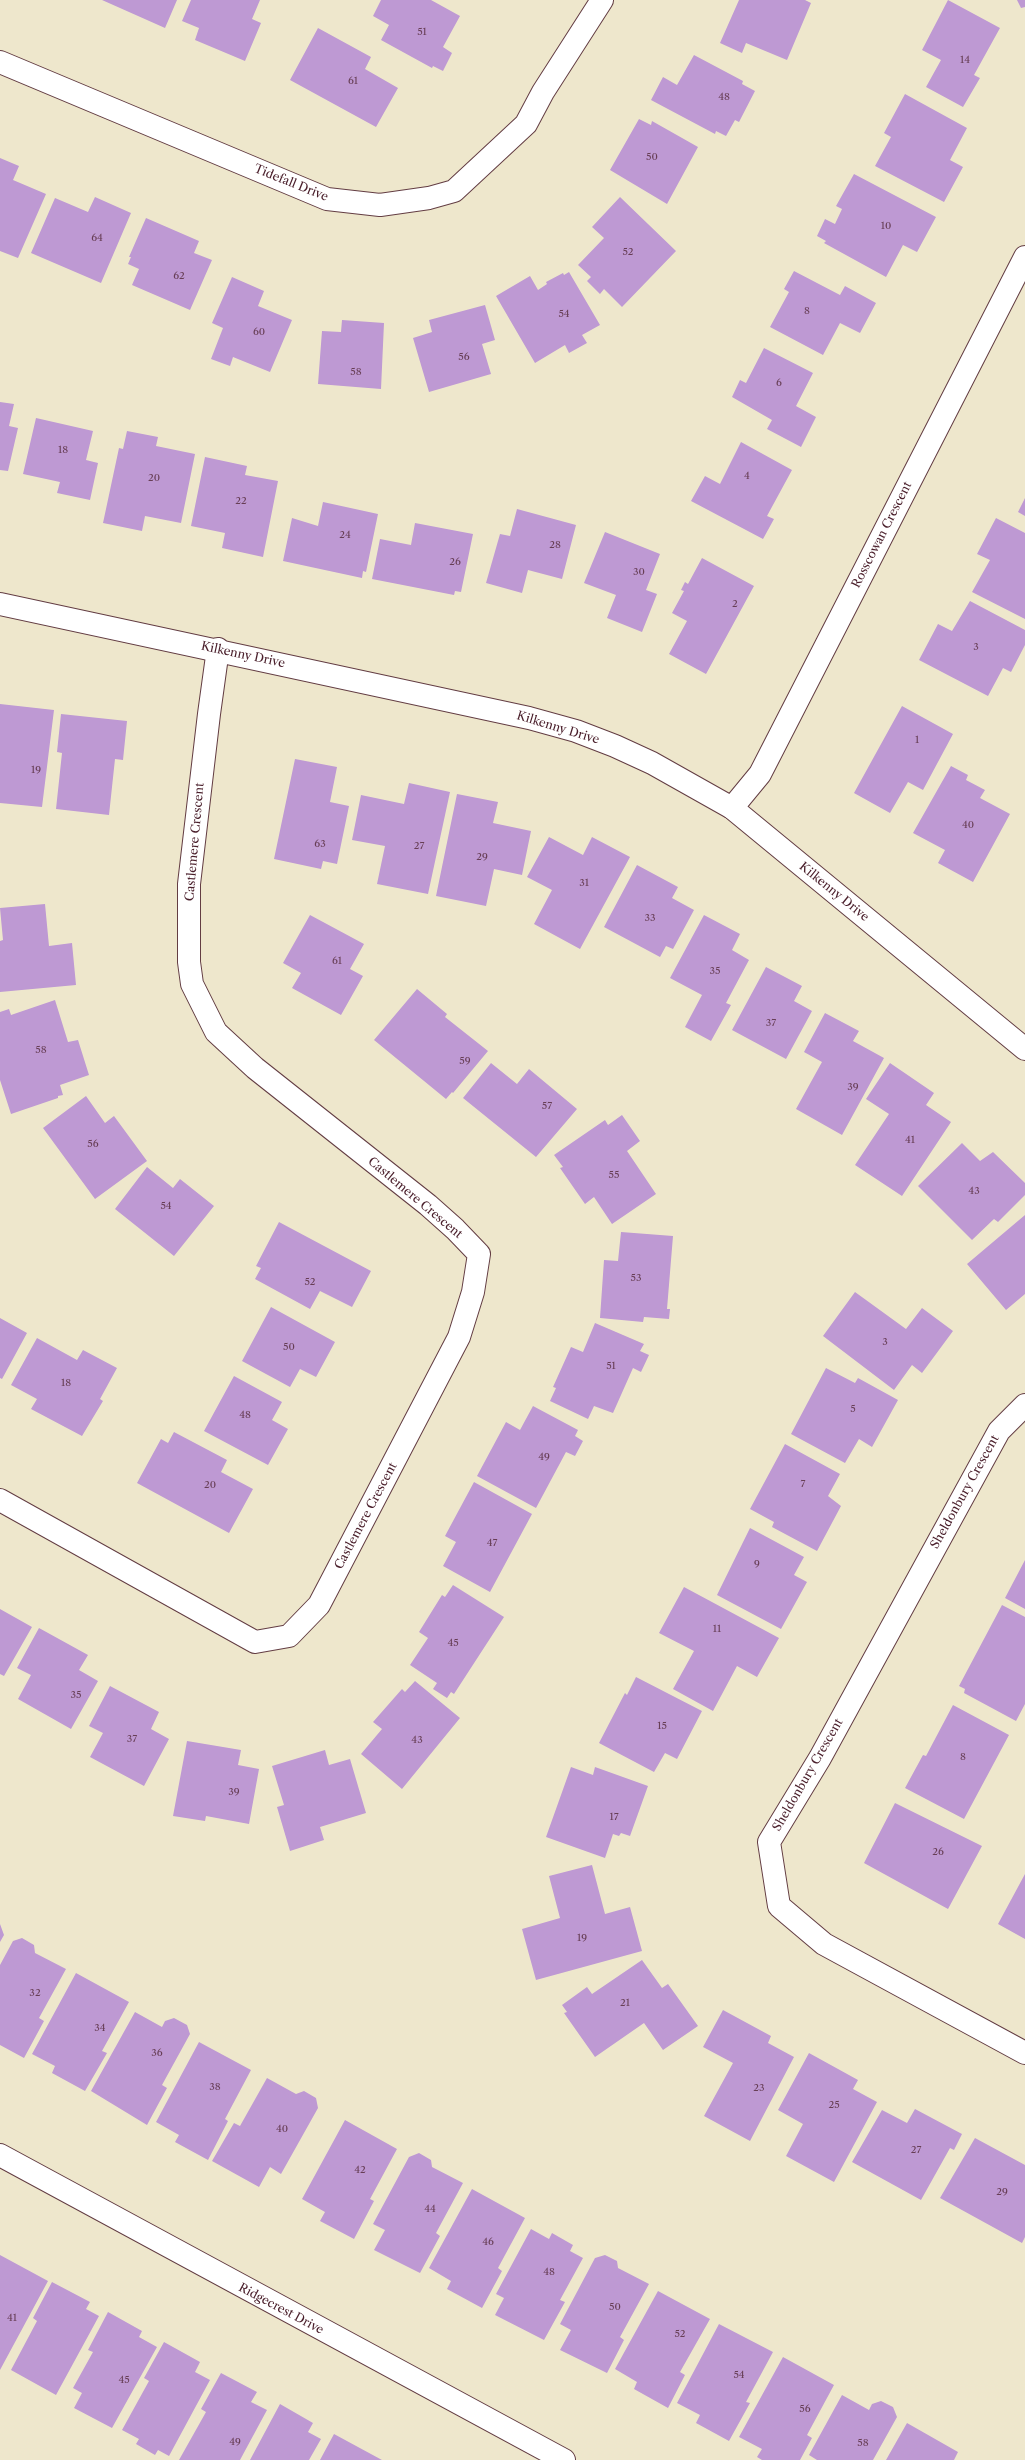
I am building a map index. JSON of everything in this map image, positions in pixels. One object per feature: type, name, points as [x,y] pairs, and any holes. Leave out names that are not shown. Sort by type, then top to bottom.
[{"type":"street","name":"Tidefall Drive","points":[[0,62],[327,199],[380,205],[429,198],[454,191],[526,124],[543,92],[602,0]]},
{"type":"street","name":"Rosscowan Crescent","points":[[732,808],[760,774],[1025,257]]},
{"type":"street","name":"Kilkenny Drive","points":[[0,604],[218,649],[529,718],[576,731],[652,763],[732,808],[1025,1049]]},
{"type":"street","name":"Castlemere Crescent","points":[[0,1500],[255,1642],[289,1636],[319,1605],[459,1338],[473,1292],[479,1254],[455,1229],[428,1205],[255,1068],[216,1032],[192,984],[189,962],[189,884],[218,649]]},
{"type":"street","name":"Sheldonbury Crescent","points":[[1025,1405],[999,1431],[820,1758],[769,1842],[779,1906],[824,1944],[1025,2053]]},
{"type":"street","name":"Ridgecrest Drive","points":[[0,2155],[564,2460]]},
{"type":"building","points":[[102,0],[177,0],[165,28]]},
{"type":"building","points":[[191,0],[260,0],[252,19],[261,23],[245,61],[195,40],[199,28],[182,21]]},
{"type":"building","points":[[381,0],[431,0],[460,16],[443,47],[452,53],[443,71],[433,66],[432,68],[381,40],[389,25],[373,16]]},
{"type":"building","points":[[739,0],[805,0],[811,3],[787,60],[746,43],[742,53],[720,43]]},
{"type":"building","points":[[948,0],[1000,28],[974,75],[980,78],[963,107],[926,87],[941,60],[922,50]]},
{"type":"building","points":[[1017,0],[1025,0],[1025,7],[1021,8]]},
{"type":"building","points":[[318,28],[371,57],[365,69],[398,88],[376,127],[290,80]]},
{"type":"building","points":[[694,55],[743,81],[742,84],[755,91],[739,122],[735,120],[726,136],[716,131],[715,134],[651,100],[663,77],[677,85]]},
{"type":"building","points":[[905,94],[967,128],[950,160],[963,167],[944,202],[875,166],[891,137],[884,133]]},
{"type":"building","points":[[639,119],[651,125],[652,121],[698,147],[667,204],[610,170]]},
{"type":"building","points":[[0,158],[19,166],[13,180],[46,194],[18,258],[0,251]]},
{"type":"building","points":[[854,174],[936,217],[917,252],[903,245],[886,277],[824,243],[826,241],[817,236],[825,219],[835,224],[842,209],[836,206]]},
{"type":"building","points":[[95,197],[131,213],[101,283],[31,253],[55,198],[88,212]]},
{"type":"building","points":[[620,197],[676,251],[622,307],[604,289],[600,294],[587,281],[591,277],[578,265],[604,238],[592,227]]},
{"type":"building","points":[[146,218],[199,241],[194,253],[212,260],[190,310],[132,285],[139,269],[128,264],[131,257],[129,257]]},
{"type":"building","points":[[794,271],[840,295],[845,286],[876,303],[860,333],[840,323],[823,355],[770,327],[789,292],[784,289]]},
{"type":"building","points":[[569,272],[600,325],[582,335],[587,343],[569,353],[565,345],[535,363],[496,296],[530,276],[538,290],[547,284],[546,282],[563,273],[564,275]]},
{"type":"building","points":[[232,277],[264,291],[258,306],[292,320],[270,372],[233,357],[230,366],[211,359],[223,328],[212,323]]},
{"type":"building","points":[[485,305],[495,340],[482,344],[491,374],[429,392],[413,338],[432,332],[429,320]]},
{"type":"building","points":[[342,320],[384,323],[381,389],[318,384],[322,331],[341,332]]},
{"type":"building","points":[[764,348],[813,373],[796,406],[816,417],[801,447],[767,429],[772,420],[732,397],[740,380],[746,383]]},
{"type":"building","points":[[0,402],[14,404],[9,426],[18,428],[8,471],[0,470]]},
{"type":"building","points":[[36,418],[93,431],[86,460],[98,463],[90,500],[57,493],[60,482],[23,474]]},
{"type":"building","points":[[127,431],[158,437],[156,446],[195,454],[181,523],[145,516],[142,531],[103,523],[119,448],[123,449]]},
{"type":"building","points":[[741,442],[792,470],[767,516],[774,519],[763,539],[691,501],[705,476],[720,484]]},
{"type":"building","points":[[205,457],[247,466],[245,475],[278,481],[263,557],[222,548],[225,533],[191,526]]},
{"type":"building","points":[[1025,498],[1025,516],[1018,512]]},
{"type":"building","points":[[323,502],[378,514],[366,572],[363,571],[362,578],[283,561],[292,518],[318,526]]},
{"type":"building","points":[[517,509],[576,525],[562,579],[528,570],[522,593],[486,583],[500,534],[510,536]]},
{"type":"building","points":[[996,518],[1025,533],[1025,619],[972,592],[990,560],[977,554]]},
{"type":"building","points":[[415,523],[473,534],[461,592],[455,591],[454,595],[372,579],[380,539],[411,545]]},
{"type":"building","points":[[605,532],[660,554],[646,590],[657,594],[642,632],[607,618],[616,595],[584,583]]},
{"type":"building","points":[[702,558],[754,586],[706,674],[669,654],[687,621],[672,613],[684,591],[681,590],[685,582],[688,584]]},
{"type":"building","points":[[970,601],[1025,630],[1025,645],[1011,672],[1003,668],[988,696],[919,660],[938,624],[952,631]]},
{"type":"building","points":[[0,704],[54,710],[42,807],[0,803]]},
{"type":"building","points":[[902,706],[953,734],[923,790],[908,782],[890,813],[854,793]]},
{"type":"building","points":[[61,714],[127,721],[123,760],[115,759],[109,815],[56,809],[62,753],[57,752]]},
{"type":"building","points":[[295,759],[337,767],[330,802],[349,806],[337,864],[323,861],[321,869],[274,859]]},
{"type":"building","points":[[951,766],[968,775],[966,780],[985,790],[980,798],[1010,814],[973,882],[938,863],[945,850],[913,833]]},
{"type":"building","points":[[409,783],[450,792],[428,894],[377,884],[385,846],[352,840],[361,795],[404,804]]},
{"type":"building","points":[[457,794],[498,802],[493,823],[531,831],[522,875],[494,869],[486,906],[436,896]]},
{"type":"building","points":[[549,837],[583,855],[592,837],[630,857],[580,949],[534,924],[552,890],[527,877]]},
{"type":"building","points":[[637,865],[678,887],[672,898],[694,910],[673,949],[666,946],[660,957],[604,927]]},
{"type":"building","points":[[45,904],[49,946],[72,943],[76,985],[0,992],[0,941],[3,940],[0,908]]},
{"type":"building","points":[[310,915],[364,944],[350,969],[363,976],[341,1015],[292,988],[301,973],[283,963]]},
{"type":"building","points":[[704,915],[740,934],[732,950],[749,960],[726,1003],[731,1005],[711,1041],[685,1027],[702,995],[670,978]]},
{"type":"building","points":[[766,967],[802,986],[794,1001],[812,1011],[786,1059],[732,1030]]},
{"type":"building","points":[[417,989],[447,1014],[445,1017],[488,1051],[453,1093],[452,1092],[446,1099],[374,1040]]},
{"type":"building","points":[[55,1000],[68,1042],[78,1040],[89,1075],[60,1085],[63,1095],[58,1096],[58,1098],[11,1114],[0,1080],[0,1012],[9,1009],[11,1015]]},
{"type":"building","points":[[825,1013],[859,1031],[853,1041],[884,1058],[842,1135],[796,1109],[822,1062],[804,1052]]},
{"type":"building","points":[[491,1063],[517,1084],[529,1069],[577,1109],[536,1157],[463,1098]]},
{"type":"building","points":[[890,1063],[934,1093],[926,1105],[951,1122],[902,1196],[855,1165],[889,1114],[866,1099]]},
{"type":"building","points":[[86,1096],[105,1123],[114,1116],[147,1161],[95,1199],[43,1128]]},
{"type":"building","points":[[622,1115],[640,1141],[627,1151],[656,1194],[612,1224],[594,1197],[585,1204],[560,1168],[563,1167],[554,1155],[605,1120],[608,1125]]},
{"type":"building","points":[[962,1143],[980,1161],[993,1152],[1025,1183],[1025,1195],[998,1222],[994,1219],[972,1240],[918,1186]]},
{"type":"building","points":[[147,1167],[173,1188],[180,1179],[214,1206],[174,1256],[115,1209]]},
{"type":"building","points":[[1025,1215],[1025,1294],[1006,1310],[967,1264]]},
{"type":"building","points":[[279,1222],[371,1271],[352,1307],[320,1291],[310,1309],[255,1279],[261,1268],[256,1266]]},
{"type":"building","points":[[621,1232],[673,1236],[667,1309],[670,1309],[669,1319],[644,1317],[643,1322],[600,1318],[604,1260],[618,1261]]},
{"type":"building","points":[[855,1292],[906,1329],[922,1308],[953,1331],[922,1373],[912,1365],[894,1390],[823,1336]]},
{"type":"building","points":[[271,1307],[335,1342],[316,1377],[300,1369],[290,1387],[242,1361]]},
{"type":"building","points":[[0,1318],[27,1333],[2,1379],[0,1378]]},
{"type":"building","points":[[595,1323],[644,1344],[640,1351],[649,1355],[641,1372],[633,1368],[613,1413],[594,1406],[588,1419],[550,1401],[556,1388],[553,1387],[571,1347],[583,1352]]},
{"type":"building","points":[[37,1338],[77,1360],[83,1350],[117,1368],[100,1399],[103,1401],[82,1436],[31,1409],[37,1399],[11,1385]]},
{"type":"building","points":[[826,1368],[855,1383],[858,1378],[898,1400],[872,1447],[859,1439],[845,1463],[791,1434]]},
{"type":"building","points":[[234,1376],[282,1402],[272,1420],[288,1429],[268,1465],[204,1431]]},
{"type":"building","points":[[533,1406],[578,1430],[575,1436],[583,1441],[575,1456],[566,1452],[536,1508],[477,1476],[506,1422],[520,1430]]},
{"type":"building","points":[[174,1432],[227,1460],[221,1472],[253,1489],[229,1533],[137,1483],[161,1439],[168,1443]]},
{"type":"building","points":[[785,1444],[840,1474],[828,1496],[841,1506],[817,1551],[772,1527],[774,1522],[750,1509]]},
{"type":"building","points":[[474,1482],[532,1514],[490,1592],[443,1566],[456,1542],[445,1536]]},
{"type":"building","points":[[750,1528],[804,1557],[794,1575],[807,1582],[781,1629],[717,1595]]},
{"type":"building","points":[[1025,1560],[1025,1609],[1005,1598]]},
{"type":"building","points":[[453,1585],[504,1617],[454,1694],[451,1692],[447,1698],[433,1689],[437,1683],[410,1665],[428,1638],[419,1632],[442,1595],[445,1597]]},
{"type":"building","points":[[684,1587],[779,1638],[757,1677],[737,1666],[713,1711],[673,1689],[694,1651],[659,1633]]},
{"type":"building","points":[[1002,1605],[1025,1617],[1025,1704],[1016,1721],[964,1693],[965,1689],[959,1686]]},
{"type":"building","points":[[0,1609],[32,1627],[4,1676],[0,1674]]},
{"type":"building","points":[[39,1628],[88,1655],[79,1670],[98,1681],[71,1729],[18,1699],[31,1675],[17,1668]]},
{"type":"building","points":[[636,1677],[702,1711],[677,1759],[665,1753],[654,1772],[599,1743],[625,1693],[627,1695]]},
{"type":"building","points":[[415,1681],[460,1718],[402,1789],[361,1754],[382,1729],[373,1722],[402,1689],[405,1692]]},
{"type":"building","points":[[110,1686],[159,1712],[151,1729],[169,1739],[144,1786],[90,1757],[103,1733],[89,1726]]},
{"type":"building","points":[[953,1705],[1009,1735],[964,1819],[905,1788],[923,1755],[926,1756]]},
{"type":"building","points":[[187,1741],[241,1750],[238,1765],[259,1769],[249,1824],[206,1816],[205,1821],[173,1816]]},
{"type":"building","points":[[325,1750],[329,1765],[350,1759],[366,1813],[320,1827],[324,1840],[290,1851],[277,1807],[284,1805],[272,1766]]},
{"type":"building","points":[[571,1767],[593,1775],[595,1767],[648,1786],[630,1836],[621,1833],[619,1836],[613,1834],[605,1858],[546,1837]]},
{"type":"building","points":[[895,1803],[982,1846],[948,1909],[864,1863]]},
{"type":"building","points":[[592,1865],[605,1914],[630,1907],[642,1951],[536,1980],[522,1929],[560,1918],[549,1876]]},
{"type":"building","points":[[1025,1874],[1025,1939],[998,1924]]},
{"type":"building","points":[[0,1924],[4,1935],[0,1942]]},
{"type":"building","points":[[22,1938],[34,1945],[35,1953],[66,1969],[39,2018],[44,2021],[24,2058],[0,2045],[0,1965],[13,1941]]},
{"type":"building","points":[[642,1960],[662,1988],[668,1984],[698,2026],[663,2050],[644,2023],[595,2057],[564,2013],[567,2012],[562,2005],[587,1987],[592,1994]]},
{"type":"building","points":[[76,1973],[129,2002],[102,2051],[107,2053],[85,2091],[52,2073],[55,2066],[32,2054]]},
{"type":"building","points":[[723,2010],[771,2036],[768,2043],[794,2057],[750,2141],[704,2116],[733,2063],[703,2047]]},
{"type":"building","points":[[135,2012],[162,2027],[165,2021],[174,2018],[187,2025],[190,2034],[162,2085],[167,2088],[147,2125],[91,2091]]},
{"type":"building","points":[[199,2042],[251,2070],[225,2119],[228,2121],[208,2160],[175,2142],[179,2135],[156,2122]]},
{"type":"building","points":[[809,2053],[858,2080],[853,2089],[877,2102],[834,2182],[786,2156],[803,2124],[778,2110]]},
{"type":"building","points":[[267,2078],[296,2094],[304,2091],[316,2098],[318,2108],[281,2174],[270,2167],[259,2187],[212,2161],[234,2123],[240,2126]]},
{"type":"building","points":[[915,2109],[962,2134],[954,2150],[950,2148],[921,2200],[852,2162],[882,2110],[907,2123]]},
{"type":"building","points":[[345,2120],[397,2149],[370,2199],[374,2201],[354,2239],[320,2221],[325,2212],[302,2199]]},
{"type":"building","points":[[975,2138],[1025,2165],[1025,2237],[1022,2243],[940,2198]]},
{"type":"building","points":[[419,2153],[431,2160],[432,2167],[463,2183],[436,2233],[440,2236],[420,2273],[374,2250],[385,2230],[373,2224],[409,2157]]},
{"type":"building","points":[[472,2189],[525,2218],[498,2268],[502,2271],[482,2308],[447,2289],[451,2281],[429,2268]]},
{"type":"building","points":[[531,2229],[549,2239],[552,2233],[573,2245],[570,2251],[583,2258],[560,2300],[565,2302],[544,2340],[495,2315],[504,2298],[496,2294]]},
{"type":"building","points":[[0,2255],[48,2281],[0,2370]]},
{"type":"building","points":[[605,2255],[617,2261],[618,2268],[649,2284],[620,2337],[624,2340],[607,2373],[560,2350],[571,2330],[560,2324],[595,2258]]},
{"type":"building","points":[[52,2282],[90,2302],[86,2309],[99,2316],[56,2395],[11,2370],[37,2321],[33,2318]]},
{"type":"building","points":[[658,2291],[710,2319],[680,2372],[685,2375],[668,2408],[634,2389],[637,2382],[615,2369]]},
{"type":"building","points":[[108,2312],[142,2331],[139,2337],[157,2347],[112,2428],[74,2408],[82,2393],[73,2388],[93,2352],[88,2350]]},
{"type":"building","points":[[719,2324],[773,2352],[746,2402],[750,2403],[729,2441],[696,2423],[700,2415],[677,2403]]},
{"type":"building","points":[[164,2342],[200,2362],[195,2372],[210,2380],[169,2456],[158,2450],[155,2455],[136,2444],[139,2439],[122,2430],[149,2381],[144,2378]]},
{"type":"building","points":[[783,2357],[834,2385],[807,2435],[812,2438],[800,2460],[762,2460],[757,2457],[762,2449],[739,2437]]},
{"type":"building","points":[[221,2373],[257,2392],[251,2402],[267,2410],[240,2460],[179,2460],[206,2412],[201,2409]]},
{"type":"building","points":[[842,2395],[869,2410],[872,2404],[881,2401],[893,2407],[897,2417],[873,2460],[817,2460],[809,2455]]},
{"type":"building","points":[[280,2404],[313,2423],[308,2432],[321,2439],[309,2460],[250,2460]]},
{"type":"building","points":[[907,2423],[958,2452],[954,2460],[886,2460]]},
{"type":"building","points":[[334,2434],[382,2460],[320,2460]]}]
